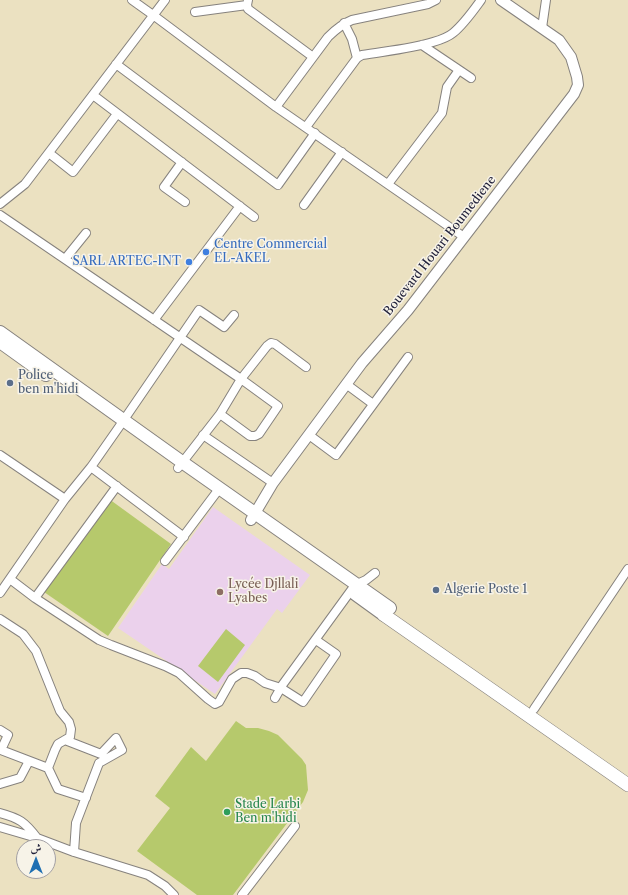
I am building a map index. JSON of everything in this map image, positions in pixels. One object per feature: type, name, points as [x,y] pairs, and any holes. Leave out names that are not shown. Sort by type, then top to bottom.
[{"type":"highway","points":[[387,612],[534,708],[628,774]]},
{"type":"highway","points":[[387,612],[628,785]]},
{"type":"main road","points":[[0,332],[122,424]]},
{"type":"main road","points":[[0,342],[122,424],[387,612]]},
{"type":"street","points":[[132,0],[276,106],[464,237]]},
{"type":"street","points":[[0,204],[25,184],[165,0]]},
{"type":"street","points":[[276,106],[328,37],[344,23],[428,4],[436,0]]},
{"type":"street","points":[[306,127],[358,58],[422,45],[446,38],[454,33],[469,17],[481,0]]},
{"type":"street","name":"Bouevard Houari Boumediene","points":[[254,517],[273,483],[346,384],[362,363],[408,310],[574,94],[578,85],[578,78],[571,57],[559,40],[501,0]]},
{"type":"street","points":[[542,28],[546,0]]},
{"type":"street","points":[[195,12],[247,3],[248,9],[313,57]]},
{"type":"street","points":[[344,23],[352,39],[358,58]]},
{"type":"street","points":[[422,45],[471,78]]},
{"type":"street","points":[[116,64],[278,185],[315,133]]},
{"type":"street","points":[[388,184],[442,113],[447,87],[459,70]]},
{"type":"street","points":[[92,95],[254,217]]},
{"type":"street","points":[[48,153],[73,172],[117,114]]},
{"type":"street","points":[[304,205],[342,152]]},
{"type":"street","points":[[182,162],[164,187],[186,202]]},
{"type":"street","points":[[154,320],[240,206]]},
{"type":"street","points":[[0,215],[278,406],[259,434],[255,436],[250,436],[220,414]]},
{"type":"street","points":[[65,259],[86,233]]},
{"type":"street","points":[[0,593],[65,499],[91,467],[122,424],[199,310],[224,327],[234,315]]},
{"type":"street","points":[[180,465],[220,414],[241,380],[267,346],[271,343],[275,344],[306,367]]},
{"type":"street","points":[[309,435],[336,455],[408,357]]},
{"type":"street","points":[[346,384],[373,404]]},
{"type":"street","points":[[203,434],[273,483]]},
{"type":"street","points":[[0,454],[65,499]]},
{"type":"street","points":[[91,467],[184,537]]},
{"type":"street","points":[[35,598],[116,486]]},
{"type":"street","points":[[166,562],[217,492]]},
{"type":"street","points":[[534,708],[628,569]]},
{"type":"street","points":[[275,698],[280,688],[353,588],[375,573]]},
{"type":"street","points":[[10,580],[99,640],[179,673],[214,704],[219,702],[232,679],[241,673],[247,673],[255,676],[265,683],[280,688],[303,702],[336,654],[316,640]]},
{"type":"street","points":[[0,619],[22,634],[36,650],[60,711],[69,722],[71,729],[70,737],[58,744],[48,768]]},
{"type":"street","points":[[0,730],[8,735],[1,750],[48,768],[58,789],[86,798]]},
{"type":"street","points":[[65,740],[101,754],[116,738],[122,750],[99,763],[76,823],[74,852]]},
{"type":"street","points":[[0,784],[20,778],[28,761]]},
{"type":"street","points":[[0,813],[18,819],[30,828],[37,838]]},
{"type":"street","points":[[242,895],[295,826]]},
{"type":"street","points":[[0,827],[148,875],[166,886],[174,895]]},
{"type":"shaded area","name":"Lycée Djllali Lyabes","points":[[213,507],[310,575],[282,613],[277,609],[215,694],[118,628],[162,564],[169,569]]},
{"type":"green space","points":[[109,499],[171,544],[108,636],[44,592]]},
{"type":"green space","points":[[226,629],[245,645],[218,682],[198,666]]},
{"type":"green space","points":[[236,721],[246,728],[258,728],[278,735],[306,765],[308,790],[303,802],[233,895],[197,895],[137,851],[170,808],[155,796],[191,747],[206,761]]},
{"type":"place","name":"Centre Commercial EL-AKEL","points":[[206,252]]},
{"type":"place","name":"SARL ARTEC-INT","points":[[189,262]]},
{"type":"place","name":"Police ben m'hidi","points":[[10,383]]},
{"type":"place","name":"Algerie Poste 1","points":[[436,590]]},
{"type":"place","name":"Lycée Djllali Lyabes","points":[[220,592]]},
{"type":"place","name":"Stade Larbi Ben m'hidi","points":[[227,812]]}]
